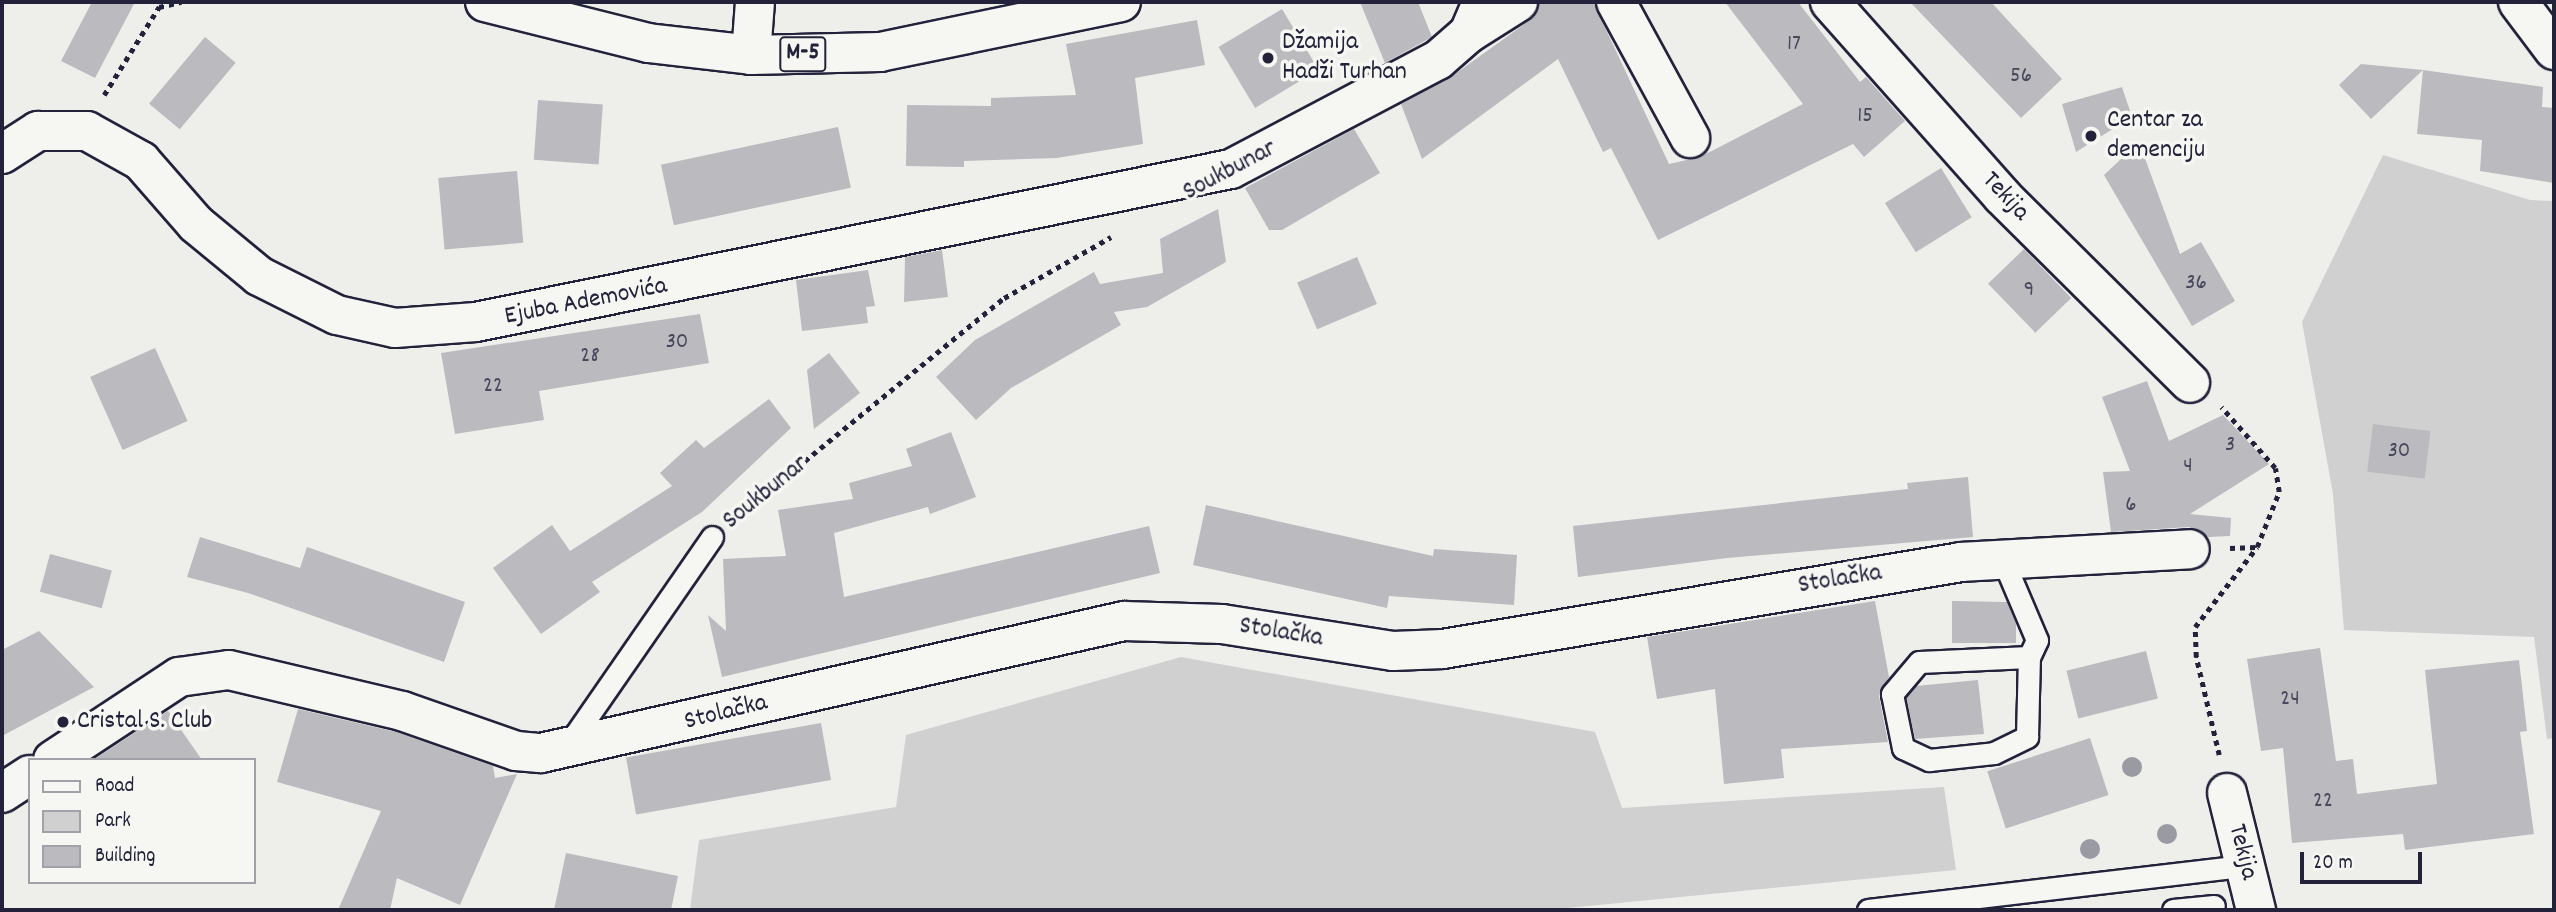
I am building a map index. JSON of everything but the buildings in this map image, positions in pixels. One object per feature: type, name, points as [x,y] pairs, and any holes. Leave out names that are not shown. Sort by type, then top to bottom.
[{"type":"street","name":"M-5","points":[[485,2],[648,43],[751,55],[880,52],[1121,2]]},
{"type":"street","points":[[751,55],[755,2]]},
{"type":"street","points":[[1476,18],[1518,2]]},
{"type":"street","points":[[1616,2],[1690,138]]},
{"type":"street","name":"Tekija","points":[[1830,2],[2002,196],[2190,383]]},
{"type":"street","points":[[2518,2],[2554,50]]},
{"type":"street","name":"Soukbunar","points":[[1231,169],[1404,79],[1476,18]]},
{"type":"street","name":"Ejuba Ademovića","points":[[2,154],[38,131],[87,131],[141,161],[196,224],[259,276],[337,315],[395,328],[476,322],[659,289],[1231,169]]},
{"type":"street","name":"Stolačka","points":[[565,749],[1124,621],[1182,620],[1393,651],[1443,649],[1848,578],[2003,560],[2190,549]]},
{"type":"street","points":[[56,758],[178,677],[229,670],[402,711],[516,751],[565,749]]},
{"type":"street","points":[[2,793],[28,776]]},
{"type":"street","name":"Tekija","points":[[2227,793],[2256,910]]},
{"type":"lane","name":"Soukbunar","points":[[565,749],[712,537]]},
{"type":"lane","points":[[2003,560],[2037,640],[2029,657],[2027,737],[1994,753],[1929,760],[1903,748],[1892,694],[1919,662],[2029,657]]},
{"type":"lane","points":[[1868,910],[2245,866]]},
{"type":"lane","points":[[2173,910],[2214,906]]},
{"type":"path","points":[[87,131],[118,67],[159,7],[181,2]]},
{"type":"path","name":"Soukbunar","points":[[712,537],[1004,298],[1124,230]]},
{"type":"path","points":[[2190,383],[2218,403],[2276,468],[2279,492],[2257,547],[2195,627],[2196,657],[2227,793]]},
{"type":"green space","points":[[2383,155],[2530,200],[2554,201],[2554,738],[2547,739],[2534,637],[2344,630],[2333,494],[2302,322]]},
{"type":"green space","points":[[1181,657],[1595,732],[1622,808],[1944,787],[1956,870],[1547,910],[690,910],[699,840],[896,807],[906,735]]},
{"type":"place","name":"Džamija Hadži Turhan","points":[[1268,58]]},
{"type":"place","name":"Centar za demenciju","points":[[2091,136]]},
{"type":"place","name":"Cristal S. Club","points":[[63,722]]}]
